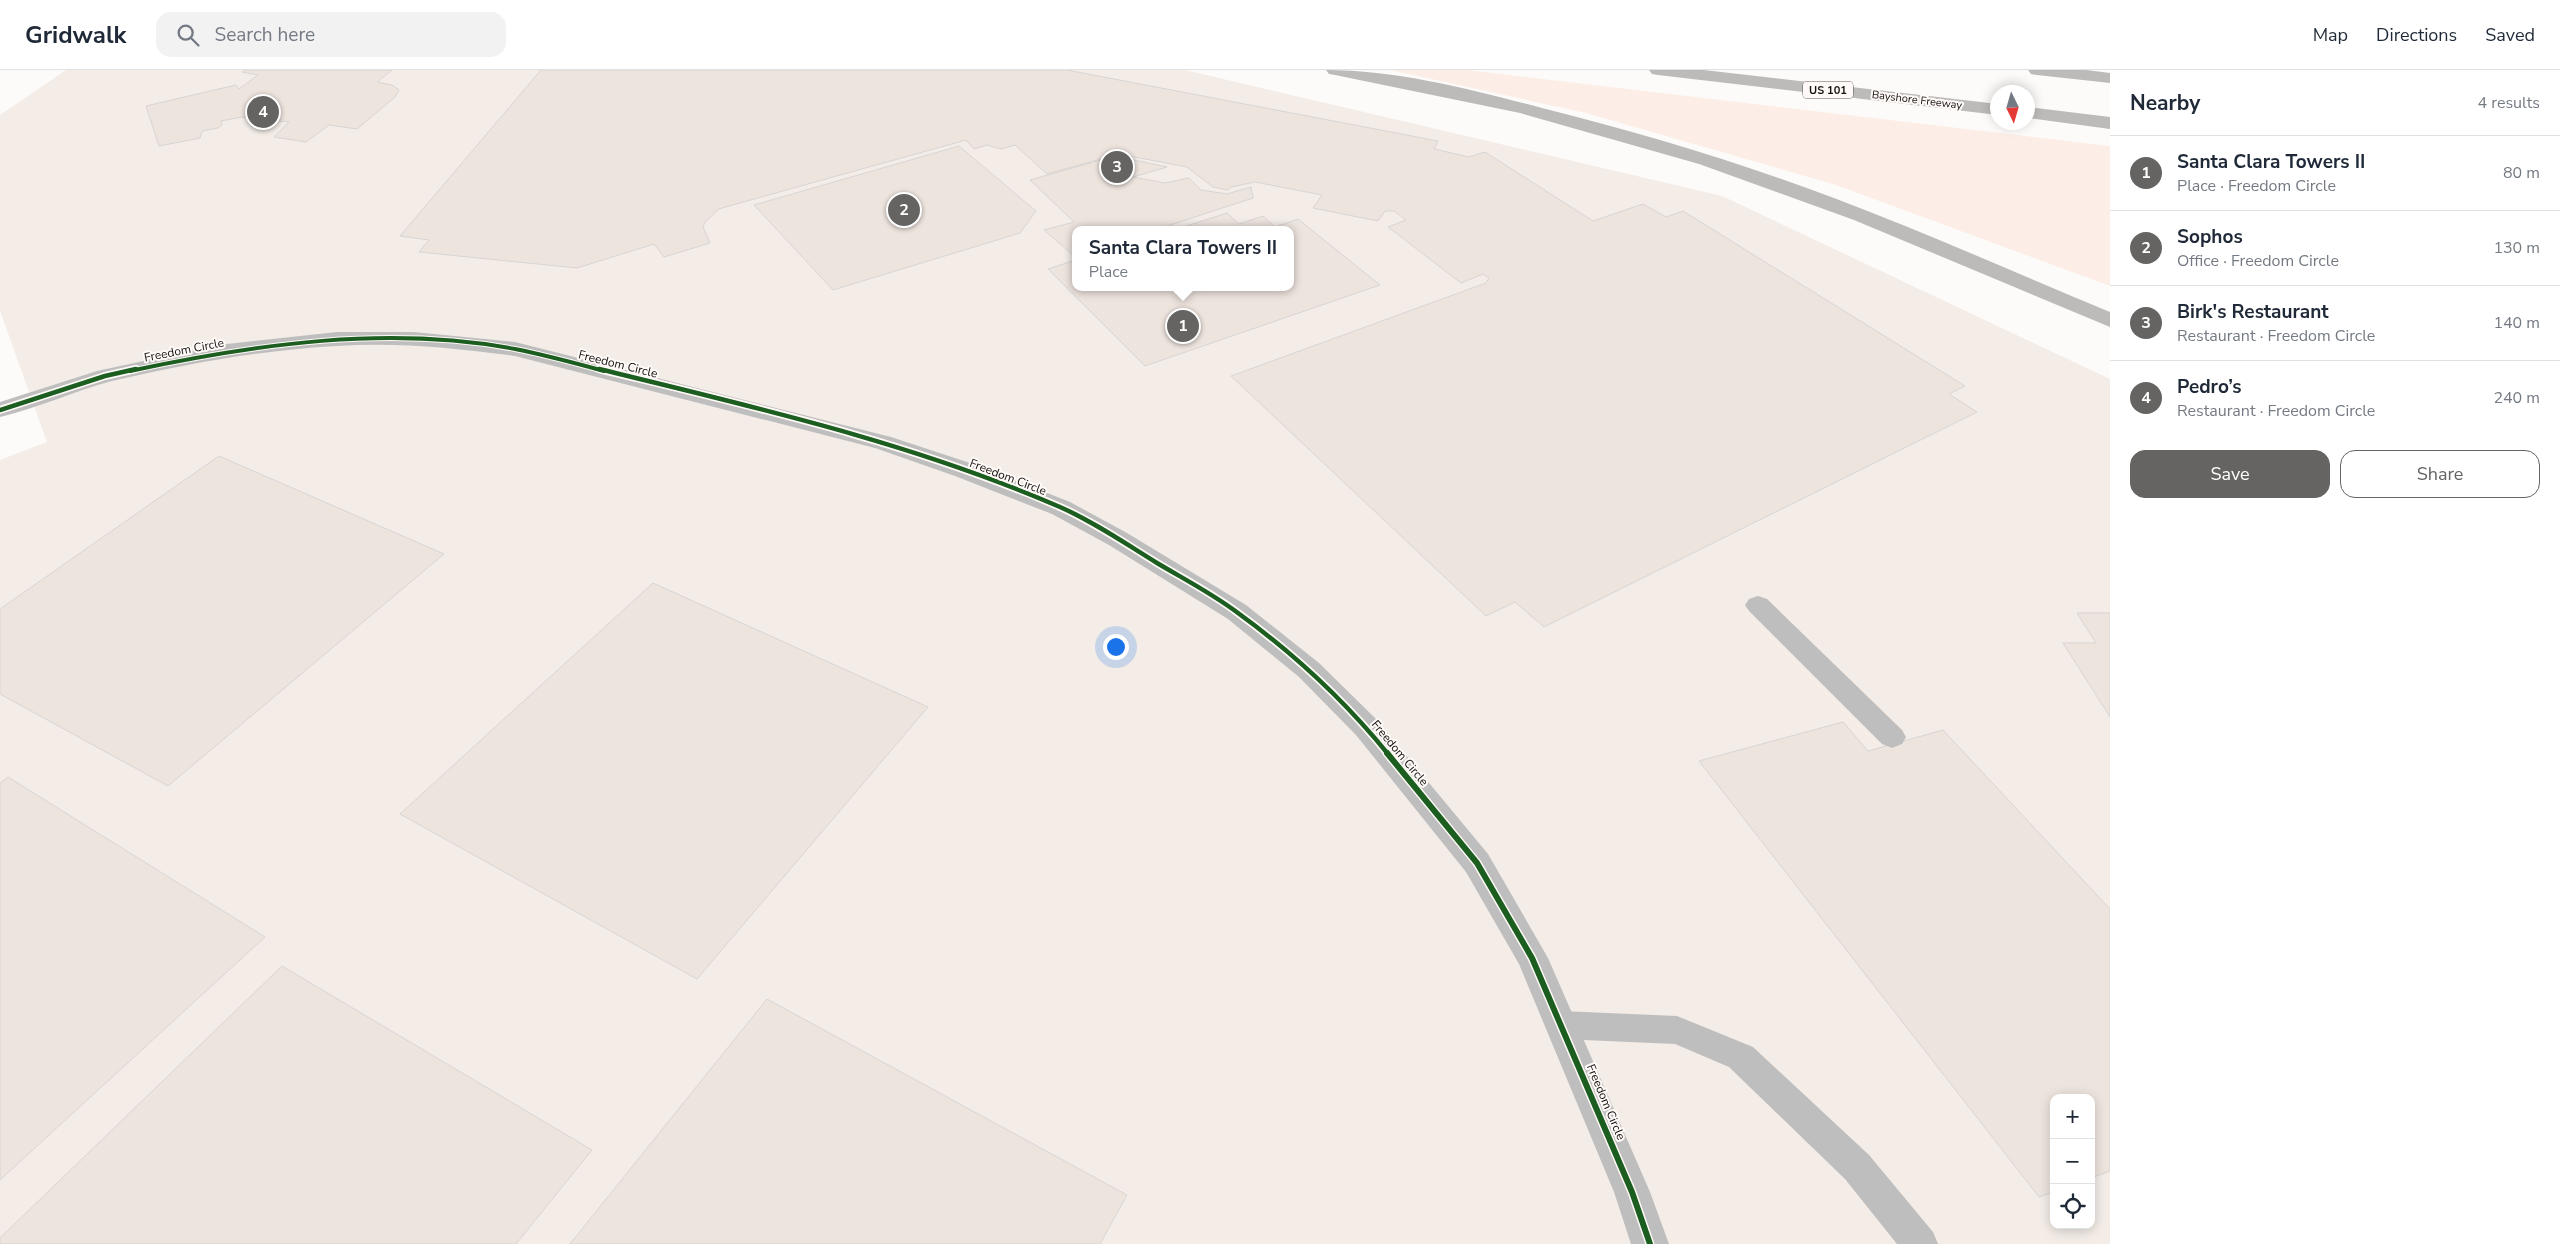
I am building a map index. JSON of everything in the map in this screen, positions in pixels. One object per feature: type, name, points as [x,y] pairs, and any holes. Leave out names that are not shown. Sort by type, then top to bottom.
[{"type":"highway","points":[[1335,70],[1434,88],[1507,105],[1618,134],[1718,166],[1826,202],[2110,320]]},
{"type":"highway","name":"Bayshore Freeway","points":[[1658,70],[1990,109]]},
{"type":"highway","points":[[2038,70],[2110,78]]},
{"type":"highway","points":[[2095,70],[2110,71]]},
{"type":"highway","points":[[2035,114],[2110,123]]},
{"type":"street","name":"Freedom Circle","points":[[0,410],[105,376],[218,352],[337,339],[414,339],[477,344],[515,349],[883,442],[1061,508],[1118,538],[1238,612],[1309,670],[1366,727],[1477,863],[1532,958],[1632,1192],[1650,1244]]},
{"type":"lane","points":[[1758,604],[1892,737]]},
{"type":"lane","points":[[1561,1025],[1677,1030],[1741,1057],[1857,1167],[1920,1244]]},
{"type":"shaded area","points":[[66,70],[1185,70],[1722,196],[2110,379],[2110,1244],[0,1244],[0,460],[47,442],[0,311],[0,115]]},
{"type":"shaded area","points":[[1390,70],[1467,70],[2110,146],[2110,286],[1836,185],[1586,113]]},
{"type":"building","points":[[245,70],[392,70],[377,82],[392,85],[399,90],[395,97],[357,129],[329,125],[306,142],[274,137],[289,122],[242,117],[221,121],[222,125],[218,128],[202,131],[200,138],[159,146],[146,106],[236,85],[239,89],[258,75],[242,72]]},
{"type":"building","points":[[541,70],[1067,70],[1438,141],[1434,149],[1469,157],[1485,152],[1593,221],[1643,204],[1666,217],[1683,211],[1965,386],[1949,394],[1977,412],[1544,627],[1515,602],[1486,616],[1231,376],[1486,283],[1489,278],[1483,274],[1461,283],[1388,227],[1406,220],[1394,211],[1385,211],[1378,221],[1313,208],[1322,195],[1255,182],[1231,187],[1228,190],[1213,187],[1187,167],[1119,154],[1047,174],[1015,145],[1001,149],[987,145],[974,149],[966,140],[719,209],[705,222],[703,227],[710,243],[664,257],[654,244],[577,268],[419,252],[429,240],[400,236]]},
{"type":"building","points":[[959,146],[1036,211],[1020,233],[833,290],[754,205]]},
{"type":"building","points":[[1115,156],[1167,167],[1133,177],[1165,183],[1189,178],[1201,190],[1227,194],[1251,187],[1253,198],[1167,226],[1072,226],[1072,254],[1044,230],[1074,222],[1030,180]]},
{"type":"building","points":[[1227,213],[1239,224],[1263,216],[1274,226],[1186,226]]},
{"type":"building","points":[[1298,219],[1380,285],[1145,366],[1048,269],[1072,261],[1072,291],[1294,291],[1294,226],[1278,226]]},
{"type":"building","points":[[219,456],[444,554],[168,786],[0,694],[0,609]]},
{"type":"building","points":[[653,583],[928,707],[697,979],[400,814]]},
{"type":"building","points":[[2077,613],[2110,613],[2110,717],[2063,643],[2096,643]]},
{"type":"building","points":[[1843,722],[1868,751],[1943,730],[2110,909],[2110,1171],[2095,1177],[2095,1094],[2050,1094],[2050,1193],[2039,1197],[1699,761]]},
{"type":"building","points":[[8,777],[265,937],[0,1180],[0,783]]},
{"type":"building","points":[[282,966],[592,1150],[516,1244],[0,1244],[0,1238]]},
{"type":"building","points":[[767,999],[1127,1195],[1100,1244],[570,1244]]},
{"type":"cycle path","points":[[0,410],[105,376],[218,352],[337,339],[414,339],[477,344],[515,349],[883,442],[964,470],[1061,508],[1118,539],[1237,612],[1309,670],[1366,727],[1477,863],[1532,958],[1632,1192],[1650,1244]]},
{"type":"place","name":"Pedro’s","points":[[263,112]]},
{"type":"place","name":"Birk's Restaurant","points":[[1117,167]]},
{"type":"place","name":"Sophos","points":[[904,210]]},
{"type":"place","name":"Santa Clara Towers II","points":[[1183,326]]}]
